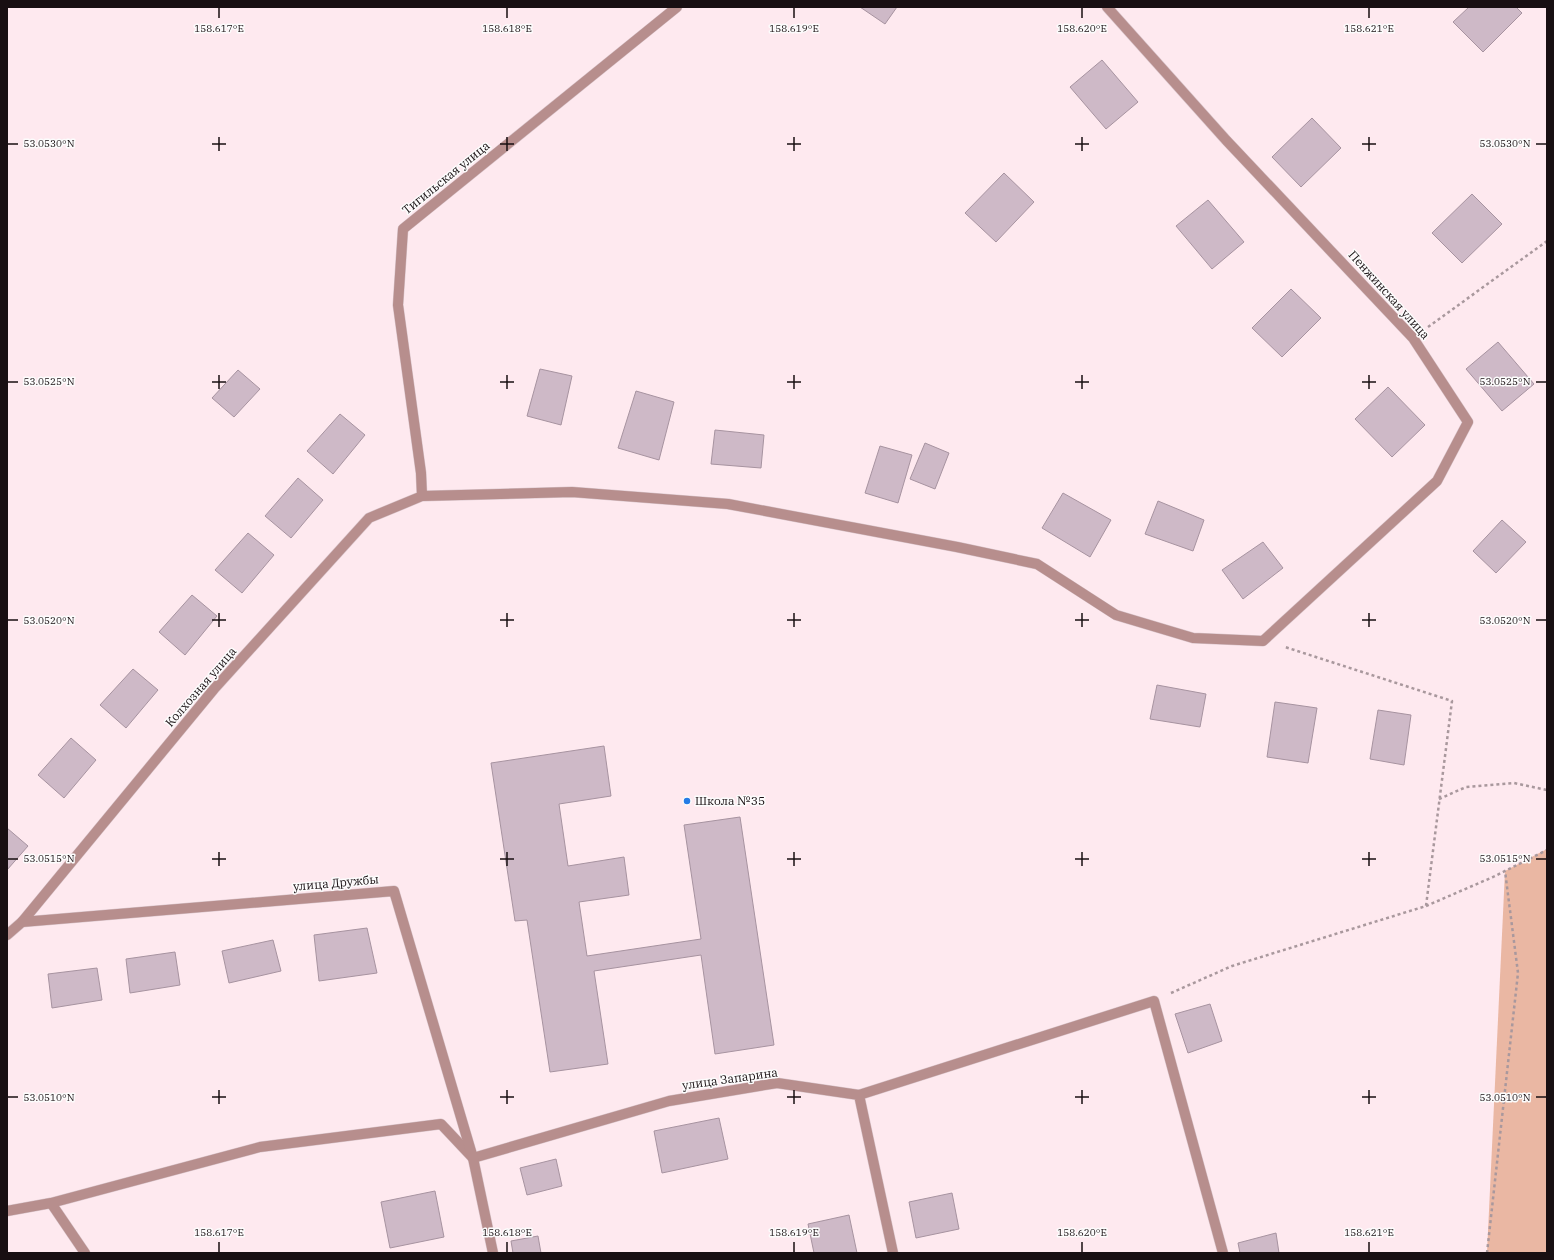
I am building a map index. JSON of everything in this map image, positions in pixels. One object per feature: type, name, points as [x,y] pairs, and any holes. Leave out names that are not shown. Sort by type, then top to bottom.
[{"type":"street","name":"Тигильская улица","points":[[422,496],[421,473],[398,305],[403,229],[677,7]]},
{"type":"street","name":"Пенжинская улица","points":[[1107,7],[1226,140],[1413,338],[1468,422],[1437,481],[1263,640]]},
{"type":"street","points":[[422,496],[572,492],[728,504],[957,547],[1037,564],[1116,615],[1193,638],[1263,640]]},
{"type":"street","name":"Колхозная улица","points":[[22,922],[214,689],[369,518],[422,496]]},
{"type":"street","name":"улица Дружбы","points":[[22,922],[394,891],[474,1158],[493,1253]]},
{"type":"street","points":[[7,936],[22,922]]},
{"type":"street","points":[[894,1253],[859,1095],[1154,1001],[1223,1253]]},
{"type":"street","name":"улица Запарина","points":[[474,1158],[669,1101],[777,1083],[859,1095]]},
{"type":"street","points":[[7,1211],[51,1203],[260,1147],[441,1124],[474,1158]]},
{"type":"street","points":[[51,1203],[85,1253]]},
{"type":"path","points":[[1413,338],[1547,241]]},
{"type":"path","points":[[1263,640],[1452,701],[1426,906]]},
{"type":"path","points":[[1439,799],[1466,787],[1514,783],[1547,790]]},
{"type":"path","points":[[1154,1001],[1232,966],[1426,906],[1505,871],[1547,850]]},
{"type":"path","points":[[1487,1253],[1518,973],[1505,871]]},
{"type":"shaded area","points":[[1547,849],[1547,1253],[1487,1253],[1505,871]]},
{"type":"building","points":[[860,7],[897,7],[885,24]]},
{"type":"building","points":[[1469,7],[1516,7],[1522,13],[1483,52],[1453,22]]},
{"type":"building","points":[[1102,60],[1138,102],[1106,129],[1070,87]]},
{"type":"building","points":[[1312,118],[1341,148],[1301,187],[1272,157]]},
{"type":"building","points":[[1004,173],[1034,202],[996,242],[965,213]]},
{"type":"building","points":[[1472,194],[1502,224],[1462,263],[1432,233]]},
{"type":"building","points":[[1208,200],[1244,242],[1212,269],[1176,226]]},
{"type":"building","points":[[1291,289],[1321,318],[1282,357],[1252,328]]},
{"type":"building","points":[[1498,342],[1534,384],[1502,411],[1466,369]]},
{"type":"building","points":[[540,369],[572,376],[561,425],[527,416]]},
{"type":"building","points":[[238,370],[260,389],[234,417],[212,398]]},
{"type":"building","points":[[1388,387],[1425,425],[1392,457],[1355,419]]},
{"type":"building","points":[[636,391],[674,402],[659,460],[618,448]]},
{"type":"building","points":[[340,414],[365,435],[333,474],[307,451]]},
{"type":"building","points":[[715,430],[764,435],[761,468],[711,464]]},
{"type":"building","points":[[925,443],[949,453],[935,489],[910,479]]},
{"type":"building","points":[[880,446],[912,455],[898,503],[865,493]]},
{"type":"building","points":[[298,478],[323,500],[291,538],[265,516]]},
{"type":"building","points":[[1063,493],[1111,520],[1090,557],[1042,528]]},
{"type":"building","points":[[1158,501],[1204,520],[1193,551],[1145,534]]},
{"type":"building","points":[[1502,520],[1526,542],[1496,573],[1473,551]]},
{"type":"building","points":[[248,533],[274,555],[242,593],[215,570]]},
{"type":"building","points":[[1263,542],[1283,568],[1243,599],[1222,570]]},
{"type":"building","points":[[192,595],[217,616],[185,655],[159,632]]},
{"type":"building","points":[[133,669],[158,690],[126,728],[100,705]]},
{"type":"building","points":[[1157,685],[1206,694],[1200,727],[1150,719]]},
{"type":"building","points":[[1275,702],[1317,708],[1308,763],[1267,757]]},
{"type":"building","points":[[1378,710],[1411,715],[1404,765],[1370,759]]},
{"type":"building","points":[[71,738],[96,760],[64,798],[38,775]]},
{"type":"building","name":"Школа №35","points":[[604,746],[611,796],[559,804],[568,866],[624,857],[629,895],[579,902],[587,956],[701,939],[684,825],[740,817],[774,1045],[715,1054],[701,955],[594,971],[608,1064],[550,1072],[527,920],[515,921],[491,763]]},
{"type":"building","points":[[7,828],[28,846],[7,870]]},
{"type":"building","points":[[367,928],[377,973],[319,981],[314,935]]},
{"type":"building","points":[[273,940],[281,971],[229,983],[222,951]]},
{"type":"building","points":[[175,952],[180,985],[130,993],[126,959]]},
{"type":"building","points":[[97,968],[102,1000],[52,1008],[48,974]]},
{"type":"building","points":[[1210,1004],[1222,1041],[1188,1053],[1175,1014]]},
{"type":"building","points":[[719,1118],[728,1159],[662,1173],[654,1131]]},
{"type":"building","points":[[556,1159],[562,1186],[527,1195],[520,1168]]},
{"type":"building","points":[[435,1191],[444,1237],[390,1248],[381,1202]]},
{"type":"building","points":[[952,1193],[959,1229],[916,1238],[909,1202]]},
{"type":"building","points":[[849,1215],[857,1253],[814,1253],[808,1224]]},
{"type":"building","points":[[1276,1233],[1279,1253],[1240,1253],[1238,1243]]},
{"type":"building","points":[[538,1236],[541,1253],[513,1253],[511,1241]]},
{"type":"place","name":"Школа №35","points":[[687,801]]}]
